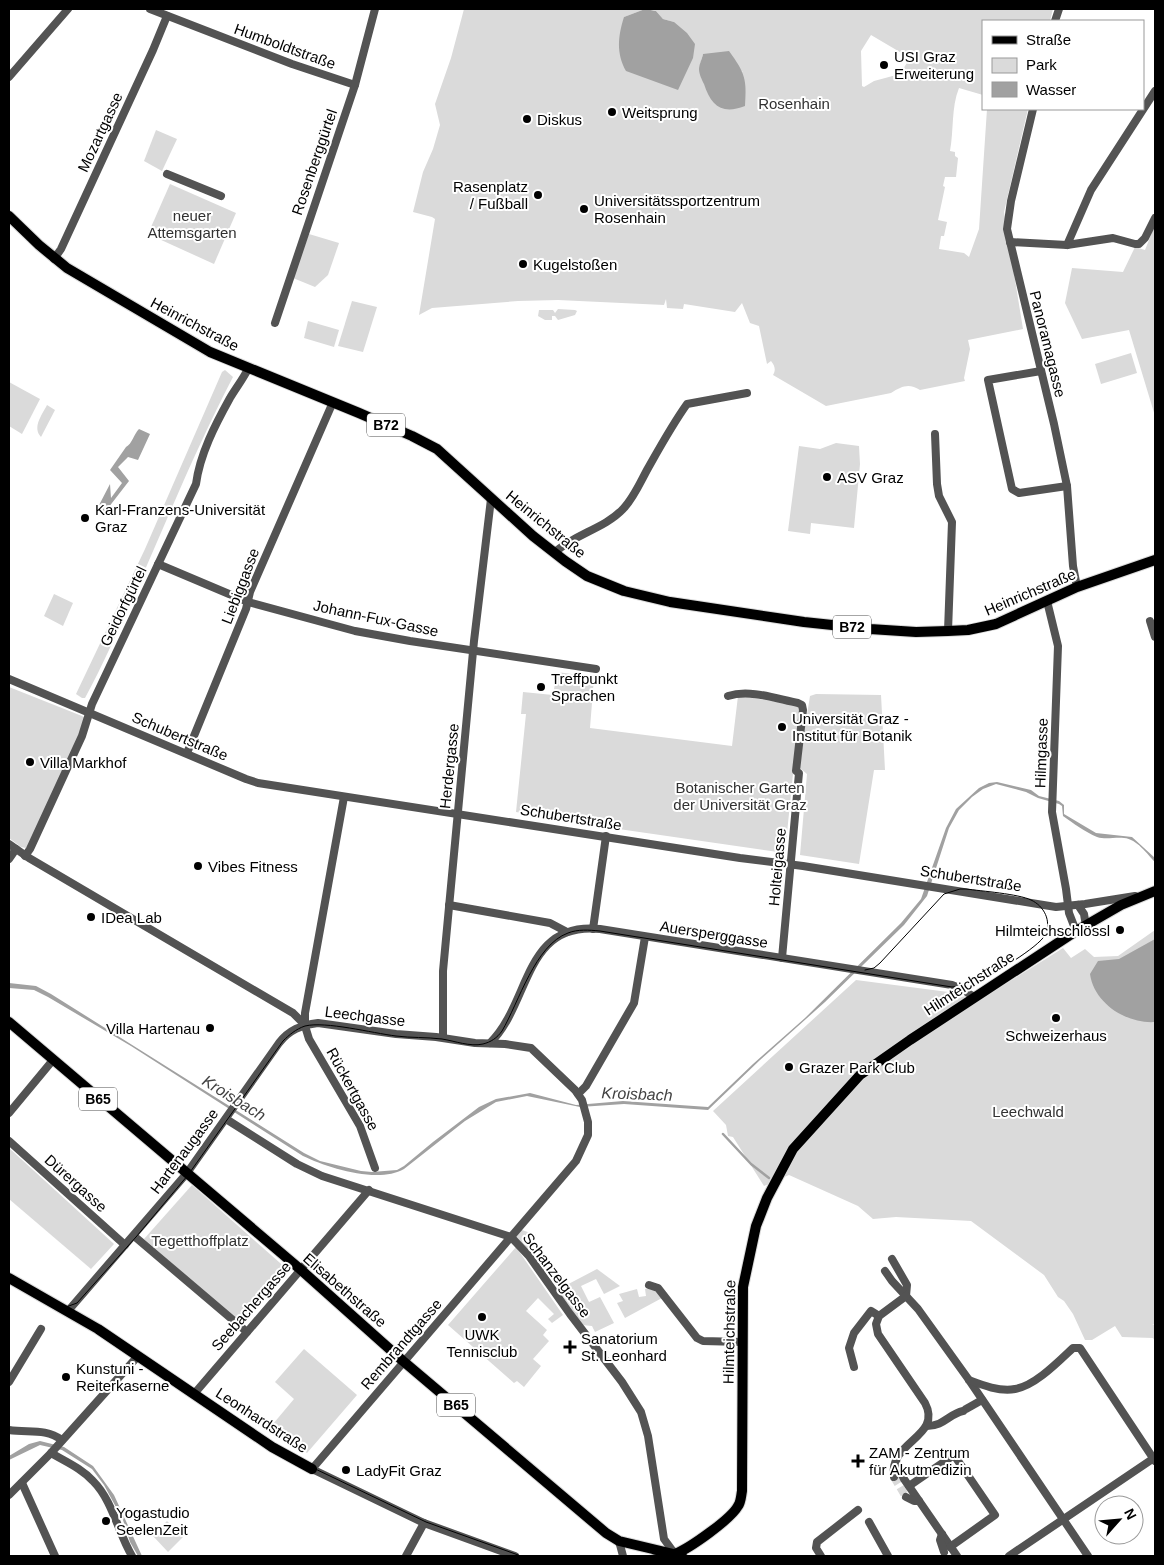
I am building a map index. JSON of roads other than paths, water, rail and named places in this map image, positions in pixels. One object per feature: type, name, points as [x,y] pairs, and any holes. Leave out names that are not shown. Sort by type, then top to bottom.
[{"type":"main road","name":"Heinrichstraße","points":[[9,216],[54,258],[130,306],[210,352],[333,402],[412,436],[437,449],[554,553],[587,576],[624,590],[670,602],[870,630],[916,632],[968,630],[996,624],[1077,587],[1155,560]]},
{"type":"main road","name":"Hilmteichstraße","points":[[679,1555],[738,1506],[742,1491],[743,1287],[756,1226],[767,1198],[793,1149],[860,1075],[974,997],[1081,928],[1121,905],[1151,892]]},
{"type":"main road","name":"Elisabethstraße","points":[[9,1022],[606,1534],[619,1541],[679,1555]]},
{"type":"main road","name":"Leonhardstraße","points":[[9,1278],[98,1329],[272,1447],[312,1469]]},
{"type":"street","points":[[9,77],[68,9]]},
{"type":"street","name":"Humboldtstraße","points":[[150,9],[292,64],[355,85]]},
{"type":"street","name":"Rosenberggürtel","points":[[275,323],[355,85],[375,9]]},
{"type":"street","name":"Mozartgasse","points":[[54,258],[134,92],[167,16]]},
{"type":"street","points":[[1144,107],[1155,90]]},
{"type":"street","name":"Panoramagasse","points":[[1033,110],[1007,229],[1067,486],[1073,566],[1077,587]]},
{"type":"street","points":[[1067,245],[1091,190],[1142,110]]},
{"type":"street","points":[[166,174],[221,196]]},
{"type":"street","points":[[1010,242],[1067,245],[1114,238],[1139,244],[1145,238],[1155,218]]},
{"type":"street","name":"Geidorfgürtel","points":[[25,856],[30,849],[82,736],[96,695],[196,484],[204,452],[230,398],[248,369]]},
{"type":"street","points":[[1041,371],[988,380],[1001,446],[1013,491],[1019,494],[1067,486]]},
{"type":"street","points":[[554,553],[563,545],[622,510],[640,482],[666,434],[687,404],[747,394]]},
{"type":"street","name":"Liebiggasse","points":[[187,753],[248,602],[250,592],[333,402]]},
{"type":"street","points":[[935,434],[939,496],[952,522],[948,631]]},
{"type":"street","name":"Herdergasse","points":[[443,1038],[443,975],[457,813],[473,650],[491,499]]},
{"type":"street","name":"Johann-Fux-Gasse","points":[[158,564],[248,602],[355,631],[596,669]]},
{"type":"street","name":"Hilmgasse","points":[[1047,601],[1056,634],[1058,653],[1052,812],[1068,906]]},
{"type":"street","points":[[1150,621],[1155,637]]},
{"type":"street","name":"Schubertstraße","points":[[9,678],[258,783],[1056,906],[1078,905],[1151,892]]},
{"type":"street","name":"Holteigasse","points":[[728,696],[751,694],[802,705],[796,771],[799,773],[792,864],[782,958]]},
{"type":"street","points":[[305,1025],[305,1013],[344,797]]},
{"type":"street","points":[[593,929],[606,836]]},
{"type":"street","name":"Leechgasse","points":[[9,844],[25,856],[293,1013],[305,1025],[318,1023],[396,1034],[531,1048],[580,1097],[588,1122],[588,1135],[576,1161],[511,1237]]},
{"type":"street","points":[[9,859],[16,849]]},
{"type":"street","points":[[449,905],[550,923],[567,932]]},
{"type":"street","points":[[1078,905],[1084,914],[1081,928]]},
{"type":"street","points":[[1068,906],[1068,913],[1081,928]]},
{"type":"street","name":"Auersperggasse","points":[[567,932],[579,929],[593,929],[846,968],[952,985],[974,997]]},
{"type":"street","points":[[490,1043],[501,1031],[540,954],[552,940],[567,932]]},
{"type":"street","points":[[580,1097],[634,1003],[645,936]]},
{"type":"street","name":"Hartenaugasse","points":[[68,1311],[187,1173],[283,1038],[289,1032],[305,1025]]},
{"type":"street","name":"Rückertgasse","points":[[305,1025],[309,1039],[360,1126],[375,1168]]},
{"type":"street","points":[[9,1113],[53,1060]]},
{"type":"street","name":"Schanzelgasse","points":[[228,1116],[297,1164],[322,1176],[511,1237],[529,1256],[622,1382],[641,1412],[648,1436],[664,1539],[679,1555]]},
{"type":"street","name":"Dürergasse","points":[[9,1141],[125,1245]]},
{"type":"street","name":"Seebachergasse","points":[[194,1394],[369,1190]]},
{"type":"street","points":[[134,1236],[246,1332]]},
{"type":"street","name":"Rembrandtgasse","points":[[312,1469],[511,1237]]},
{"type":"street","points":[[892,1259],[907,1285],[906,1296],[879,1316],[876,1324],[878,1334],[925,1403],[929,1414],[927,1426]]},
{"type":"street","points":[[885,1270],[892,1281],[918,1309],[969,1380],[1088,1556]]},
{"type":"street","points":[[649,1286],[658,1288],[697,1338],[703,1341],[742,1342]]},
{"type":"street","points":[[854,1367],[849,1348],[854,1333],[871,1311],[879,1316]]},
{"type":"street","points":[[9,1382],[41,1329]]},
{"type":"street","points":[[969,1380],[984,1386],[1015,1390],[1039,1377],[1073,1348],[1080,1348],[1155,1459],[1009,1556]]},
{"type":"street","points":[[9,1495],[52,1452],[138,1356]]},
{"type":"street","points":[[894,1476],[898,1455],[927,1426],[939,1425],[958,1412],[982,1400]]},
{"type":"street","points":[[9,1430],[46,1432],[53,1434],[60,1442]]},
{"type":"street","points":[[52,1452],[79,1468],[95,1482],[110,1507],[124,1543],[132,1556]]},
{"type":"street","points":[[909,1486],[954,1455],[995,1516],[947,1549]]},
{"type":"street","points":[[896,1462],[909,1486],[942,1534],[947,1549],[957,1556]]},
{"type":"street","name":"Leonhardstraße","points":[[312,1469],[424,1523],[515,1556]]},
{"type":"street","points":[[22,1483],[55,1556]]},
{"type":"street","points":[[906,1497],[919,1501]]},
{"type":"street","points":[[821,1556],[816,1548],[817,1542],[858,1510]]},
{"type":"street","points":[[869,1522],[888,1556]]},
{"type":"street","points":[[406,1556],[424,1523]]},
{"type":"street","points":[[619,1541],[623,1556]]},
{"type":"street","points":[[655,1556],[679,1555]]},
{"type":"water","points":[[645,9],[656,11],[663,19],[674,22],[687,33],[695,44],[693,58],[678,90],[626,71],[623,64],[619,44],[624,17]]},
{"type":"water","points":[[729,51],[742,71],[746,89],[745,106],[737,109],[724,109],[714,103],[707,92],[699,69],[703,54]]},
{"type":"water","points":[[139,429],[150,434],[138,460],[128,457],[118,467],[129,481],[105,512],[97,509],[110,484],[111,498],[122,483],[110,470]]},
{"type":"water","name":"Kroisbach","points":[[997,782],[1031,790],[1039,796],[1059,801],[1064,805],[1064,814],[1096,833],[1132,837],[1155,858],[1155,862],[1141,847],[1129,839],[1100,838],[1084,830],[1063,816],[1062,806],[1059,804],[996,784],[983,789],[959,810],[949,828],[927,896],[904,925],[825,1002],[708,1110],[624,1104],[580,1107],[527,1096],[496,1102],[465,1121],[404,1169],[381,1175],[353,1173],[303,1156],[131,1046],[48,997],[34,990],[9,988],[9,983],[36,986],[304,1153],[320,1161],[361,1171],[397,1170],[479,1107],[496,1099],[530,1093],[576,1105],[623,1101],[708,1107],[805,1018],[901,923],[921,899],[946,828],[956,809],[979,788],[989,783]]},
{"type":"water","points":[[1155,939],[1155,1022],[1144,1022],[1113,1010],[1098,994],[1090,974],[1098,961],[1119,959]]},
{"type":"water","points":[[40,1441],[64,1447],[93,1466],[114,1495],[142,1556],[138,1556],[130,1542],[123,1520],[104,1485],[92,1469],[62,1450],[40,1445],[9,1460],[9,1456],[29,1444]]},
{"type":"waterway","points":[[723,1134],[751,1164],[769,1178]]},
{"type":"tunnel","points":[[894,1477],[906,1497]]},
{"type":"tram line","points":[[56,1306],[66,1307],[77,1303],[136,1237],[188,1175],[283,1041],[302,1027],[325,1025],[396,1036],[442,1039],[478,1045],[486,1043],[496,1038],[502,1031],[529,976],[546,949],[556,939],[568,933],[588,930],[952,987],[979,981],[1025,953],[1045,935],[1048,924],[1046,914],[1040,906],[1025,898],[1000,893],[960,889],[944,894],[880,963],[874,968],[865,970]]},
{"type":"tram line","points":[[9,1276],[100,1328],[272,1445],[307,1465],[426,1522],[521,1556]]},
{"type":"tram line","points":[[648,1556],[672,1552],[687,1556]]},
{"type":"place","name":"USI Graz Erweiterung","points":[[884,65]]},
{"type":"place","name":"Weitsprung","points":[[612,112]]},
{"type":"place","name":"Diskus","points":[[527,119]]},
{"type":"place","name":"Rasenplatz / Fußball","points":[[538,195]]},
{"type":"place","name":"Universitätssportzentrum Rosenhain","points":[[584,209]]},
{"type":"place","name":"Kugelstoßen","points":[[523,264]]},
{"type":"place","name":"ASV Graz","points":[[827,477]]},
{"type":"place","name":"Karl-Franzens-Universität Graz","points":[[85,518]]},
{"type":"place","name":"Treffpunkt Sprachen","points":[[541,687]]},
{"type":"place","name":"Universität Graz - Institut für Botanik","points":[[782,727]]},
{"type":"place","name":"Villa Markhof","points":[[30,762]]},
{"type":"place","name":"Vibes Fitness","points":[[198,866]]},
{"type":"place","name":"IDea Lab","points":[[91,917]]},
{"type":"place","name":"Hilmteichschlössl","points":[[1120,930]]},
{"type":"place","name":"Schweizerhaus","points":[[1056,1018]]},
{"type":"place","name":"Villa Hartenau","points":[[210,1028]]},
{"type":"place","name":"Grazer Park Club","points":[[789,1067]]},
{"type":"place","name":"UWK Tennisclub","points":[[482,1317]]},
{"type":"place","name":"Sanatorium St. Leonhard","points":[[570,1347]]},
{"type":"place","name":"Kunstuni - Reiterkaserne","points":[[66,1377]]},
{"type":"place","name":"ZAM - Zentrum für Akutmedizin","points":[[858,1461]]},
{"type":"place","name":"LadyFit Graz","points":[[346,1470]]},
{"type":"place","name":"Yogastudio SeelenZeit","points":[[106,1521]]},
{"type":"park label","name":"Rosenhain","points":[[794,103]]},
{"type":"park label","name":"neuer Attemsgarten","points":[[192,224]]},
{"type":"park label","name":"Botanischer Garten der Universität Graz","points":[[740,796]]},
{"type":"park label","name":"Leechwald","points":[[1028,1111]]},
{"type":"park label","name":"Tegetthoffplatz","points":[[200,1240]]}]
